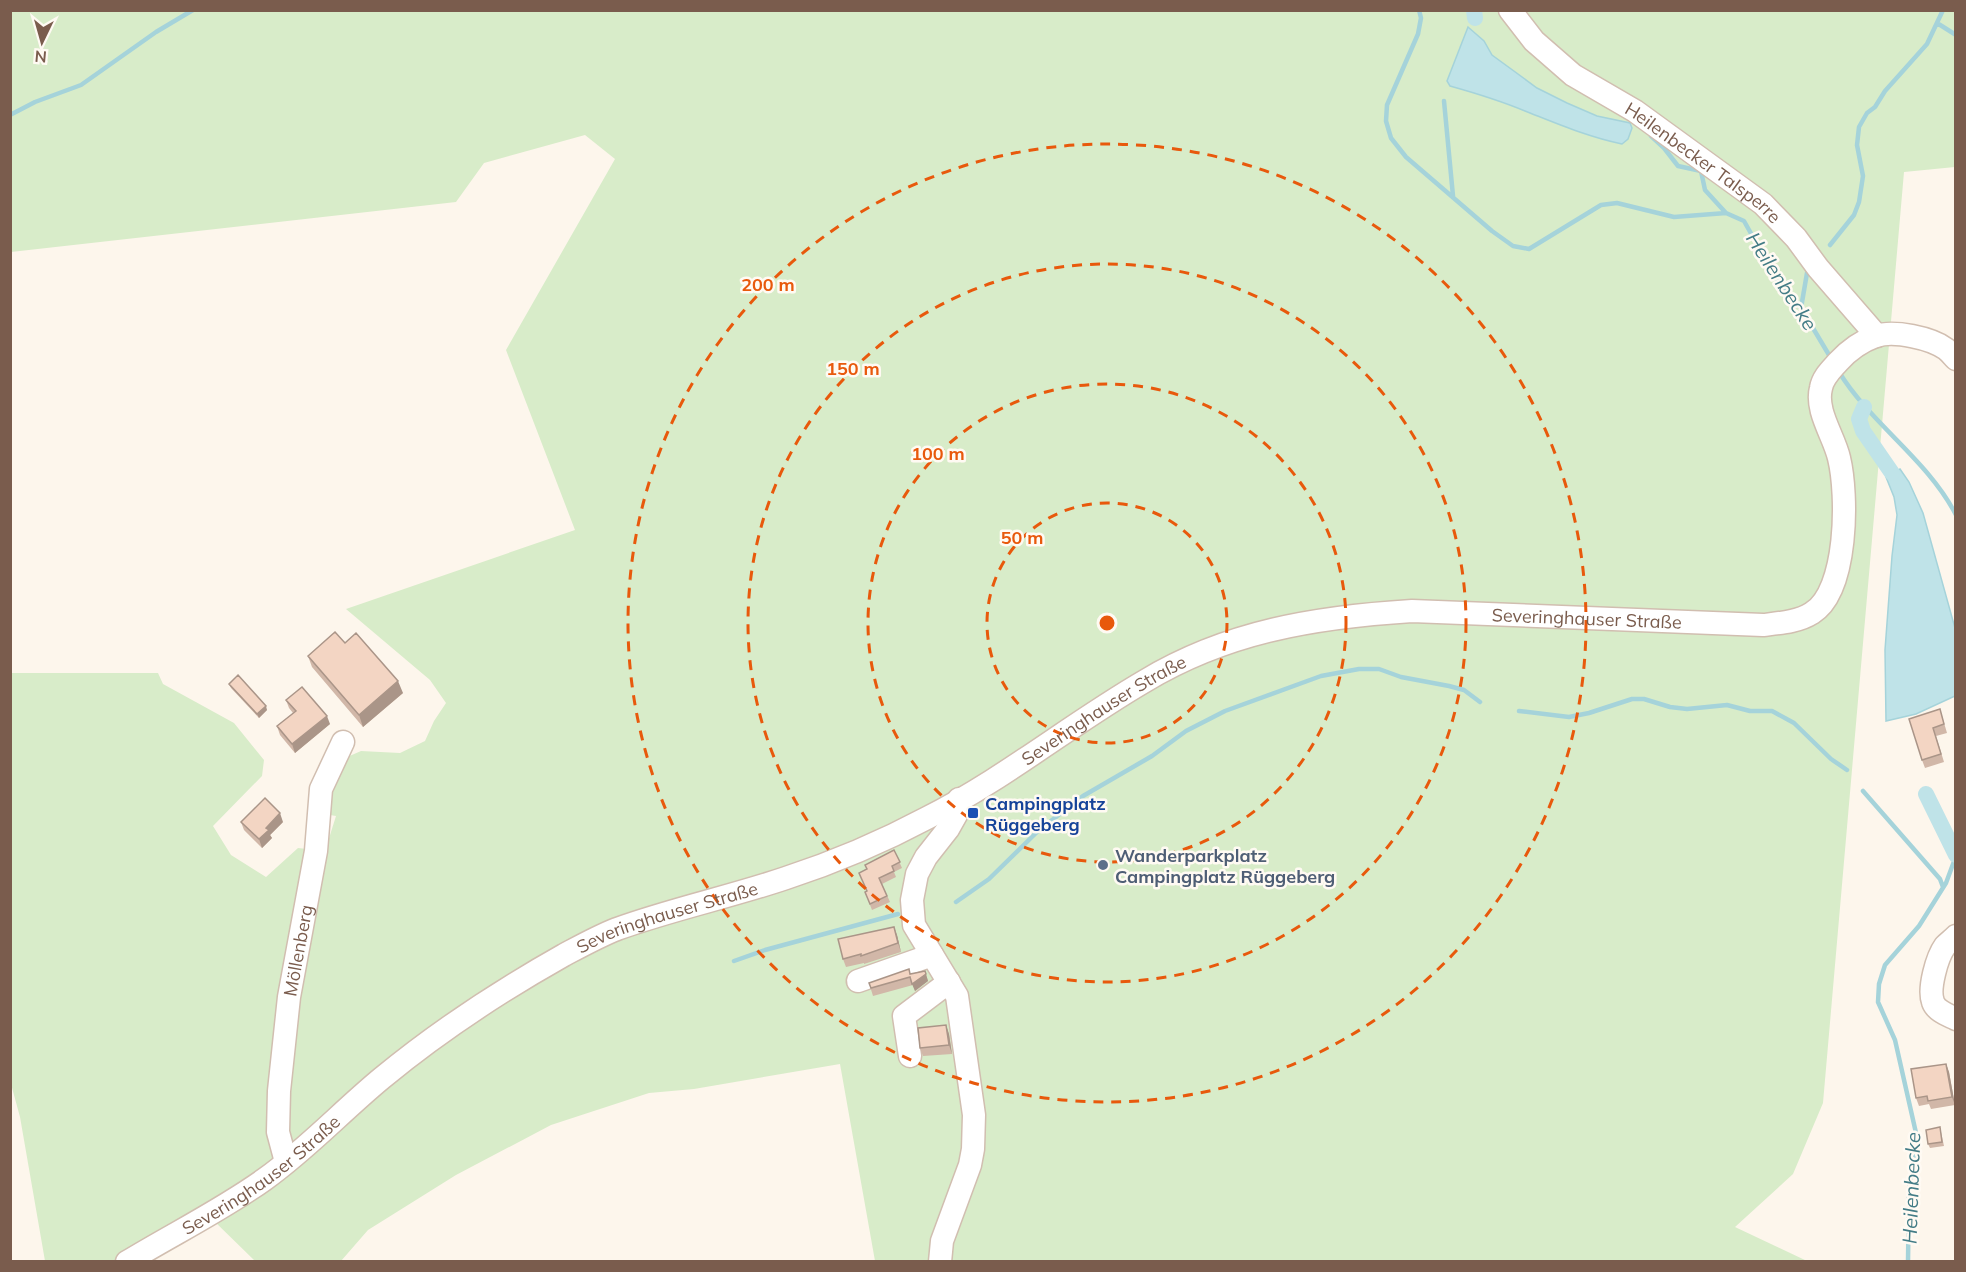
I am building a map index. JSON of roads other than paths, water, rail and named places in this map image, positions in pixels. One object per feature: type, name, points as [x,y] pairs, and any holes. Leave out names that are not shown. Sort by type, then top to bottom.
[{"type":"street","name":"Heilenbecker Talsperre","points":[[1510,10],[1534,41],[1573,75],[1635,111],[1763,204],[1796,238],[1818,268],[1877,336]]},
{"type":"street","name":"Severinghauser Straße","points":[[127,1262],[267,1178],[379,1081],[448,1026],[566,955],[615,930],[785,879],[864,849],[959,800],[1146,680],[1199,654],[1239,638],[1292,624],[1353,615],[1412,611],[1763,625],[1801,619],[1814,612],[1827,598],[1838,567],[1844,532],[1845,491],[1839,457],[1820,399],[1821,388],[1826,376],[1848,351],[1877,336],[1899,335],[1920,338],[1946,349],[1956,359]]},
{"type":"street","name":"Möllenberg","points":[[286,1162],[278,1132],[279,1091],[289,998],[316,851],[321,789],[343,742]]},
{"type":"street","points":[[940,1262],[942,1241],[974,1149],[974,1115],[957,996],[914,925],[912,900],[917,874],[926,857],[948,830],[957,813],[959,800]]},
{"type":"street","points":[[1956,936],[1944,947],[1935,968],[1932,985],[1933,1002],[1942,1012],[1956,1019]]},
{"type":"street","points":[[858,981],[932,955]]},
{"type":"street","points":[[910,1056],[904,1016],[949,982]]},
{"type":"water","points":[[1468,27],[1484,41],[1492,55],[1537,88],[1597,116],[1630,123],[1632,128],[1628,139],[1622,144],[1597,138],[1450,86],[1447,81]]},
{"type":"water","points":[[1900,469],[1909,482],[1923,513],[1955,628],[1955,696],[1916,714],[1886,721],[1885,650],[1897,515],[1894,497],[1886,477]]},
{"type":"waterway","points":[[10,115],[35,102],[81,85],[156,32],[193,10]]},
{"type":"waterway","name":"Heilenbecke","points":[[1419,10],[1421,18],[1418,34],[1387,105],[1386,121],[1391,138],[1406,157],[1492,231],[1513,246],[1529,249],[1601,205],[1617,203],[1674,217],[1726,213],[1744,221],[1781,287],[1801,308],[1832,360]]},
{"type":"waterway","points":[[1474,10],[1475,18]]},
{"type":"waterway","points":[[1830,245],[1854,215],[1859,202],[1863,176],[1857,145],[1859,127],[1885,91],[1927,44],[1943,10]]},
{"type":"waterway","points":[[1937,23],[1956,35]]},
{"type":"waterway","points":[[1444,101],[1453,196]]},
{"type":"waterway","points":[[1651,136],[1678,166],[1701,171],[1705,190],[1726,213]]},
{"type":"waterway","points":[[1801,308],[1807,273]]},
{"type":"waterway","name":"Heilenbecke","points":[[1839,372],[1867,409],[1930,477],[1956,515]]},
{"type":"waterway","points":[[1864,407],[1859,419],[1863,431],[1892,473]]},
{"type":"waterway","points":[[956,902],[989,879],[1038,831],[1083,796],[1152,756],[1186,731],[1225,711],[1321,676],[1359,669],[1379,669],[1401,677],[1464,690],[1480,702]]},
{"type":"waterway","points":[[1519,711],[1569,717],[1632,699],[1644,699],[1670,707],[1687,709],[1727,705],[1750,711],[1772,711],[1794,723],[1831,759],[1847,770]]},
{"type":"waterway","points":[[1863,791],[1940,879],[1943,887]]},
{"type":"waterway","points":[[1926,794],[1956,855]]},
{"type":"waterway","name":"Heilenbecke","points":[[1908,1262],[1909,1188],[1915,1156],[1916,1133],[1895,1040],[1878,1002],[1879,984],[1885,965],[1919,926],[1946,883],[1956,856]]},
{"type":"waterway","points":[[734,961],[765,950],[898,914]]},
{"type":"place","name":"Campingplatz Rüggeberg","points":[[973,813]]},
{"type":"place","name":"Wanderparkplatz Campingplatz Rüggeberg","points":[[1103,865]]}]
